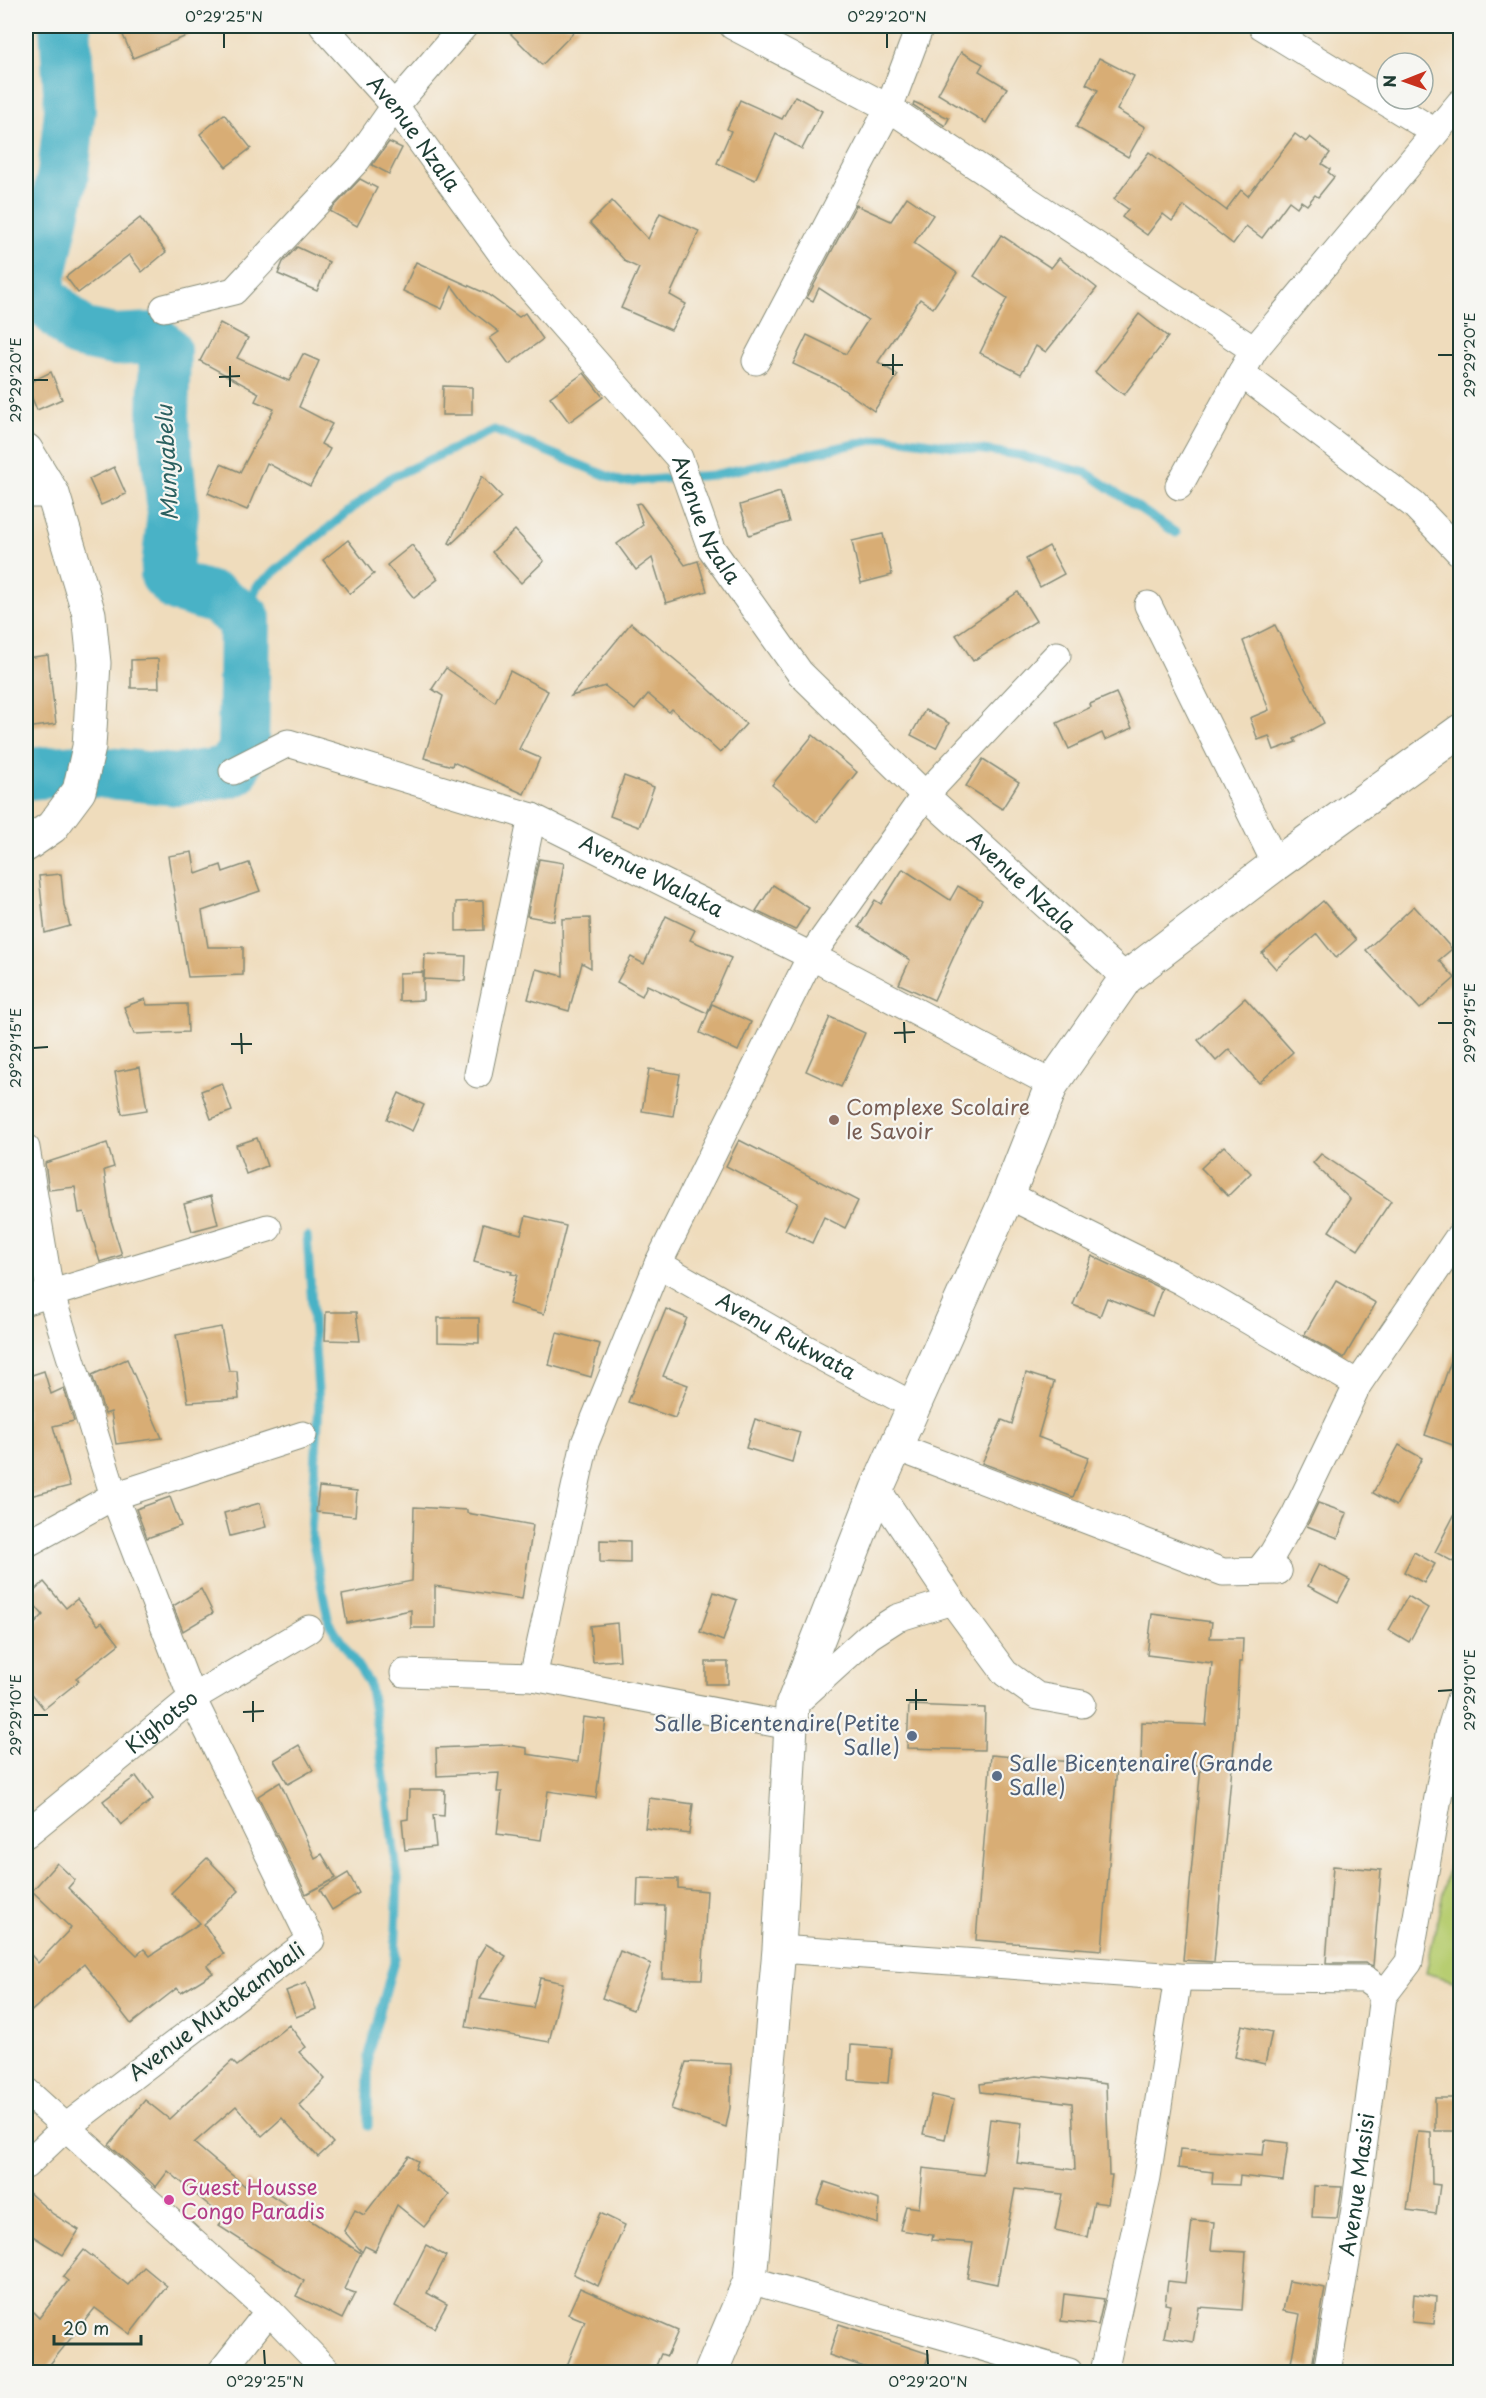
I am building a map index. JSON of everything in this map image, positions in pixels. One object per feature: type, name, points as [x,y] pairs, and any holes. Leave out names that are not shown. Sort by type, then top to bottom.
[{"type":"main road","points":[[26,450],[39,494],[89,614],[94,663],[89,747],[79,790],[52,827],[26,845]]},
{"type":"main road","points":[[711,2373],[750,2280],[779,1949],[791,1716],[878,1488],[1008,1195],[1052,1084],[1126,978],[1276,864],[1461,731]]},
{"type":"street","name":"Avenue Nzala","points":[[323,26],[395,106],[507,261],[679,459],[711,548],[800,673],[925,795],[1126,978]]},
{"type":"street","points":[[164,308],[234,291],[357,160],[395,106],[464,26]]},
{"type":"street","points":[[733,26],[889,108],[1247,361],[1414,505],[1461,553]]},
{"type":"street","points":[[756,362],[889,108],[920,26]]},
{"type":"street","points":[[1262,26],[1435,132]]},
{"type":"street","points":[[1179,486],[1247,361],[1461,103]]},
{"type":"street","points":[[1148,605],[1276,864]]},
{"type":"street","points":[[533,1677],[585,1443],[658,1264],[811,956],[925,795],[1057,655]]},
{"type":"street","name":"Avenue Walaka","points":[[233,771],[288,743],[531,817],[811,956],[1052,1084]]},
{"type":"street","points":[[478,1074],[531,817]]},
{"type":"street","points":[[26,1149],[38,1296],[192,1698]]},
{"type":"street","points":[[1008,1195],[1181,1281],[1358,1384]]},
{"type":"street","points":[[38,1296],[268,1228]]},
{"type":"street","points":[[896,1447],[1223,1572],[1278,1571],[1262,1567],[1295,1515],[1358,1384],[1461,1235]]},
{"type":"street","name":"Avenu Rukwata","points":[[658,1264],[801,1346],[914,1406]]},
{"type":"street","points":[[26,1544],[114,1496],[303,1435]]},
{"type":"street","points":[[878,1488],[952,1601],[1005,1673],[1037,1696],[1082,1704]]},
{"type":"street","points":[[404,1673],[533,1677],[791,1716],[869,1636],[897,1618],[952,1601]]},
{"type":"street","name":"Kighotso","points":[[26,1834],[192,1698],[309,1629]]},
{"type":"street","name":"Avenue Mutokambali","points":[[66,2127],[311,1940],[192,1698]]},
{"type":"street","points":[[779,1949],[1178,1977],[1365,1979],[1383,1996],[1409,1962],[1449,1735],[1461,1699]]},
{"type":"street","points":[[1104,2373],[1147,2177],[1178,1977]]},
{"type":"street","name":"Avenue Masisi","points":[[1327,2373],[1355,2209],[1383,1996]]},
{"type":"street","points":[[26,2091],[269,2311],[328,2373]]},
{"type":"street","points":[[26,2165],[66,2127]]},
{"type":"street","points":[[750,2280],[1069,2373]]},
{"type":"street","points":[[221,2373],[269,2311]]},
{"type":"green space","points":[[1460,1812],[1460,1983],[1426,1973]]},
{"type":"building","points":[[119,26],[211,26],[133,58]]},
{"type":"building","points":[[503,26],[580,26],[542,65]]},
{"type":"building","points":[[961,52],[983,64],[979,71],[1007,88],[986,123],[938,94]]},
{"type":"building","points":[[1099,58],[1134,76],[1117,110],[1145,127],[1128,157],[1076,127],[1098,90],[1086,84]]},
{"type":"building","points":[[795,96],[822,111],[802,149],[776,134],[755,180],[717,163],[731,131],[727,129],[740,100],[782,119]]},
{"type":"building","points":[[914,102],[949,118],[945,126],[913,105]]},
{"type":"building","points":[[224,114],[251,148],[226,167],[200,134]]},
{"type":"building","points":[[1295,134],[1306,142],[1310,137],[1330,153],[1322,164],[1330,169],[1328,172],[1334,177],[1318,197],[1315,195],[1307,205],[1301,201],[1297,207],[1289,201],[1262,238],[1246,226],[1233,244],[1184,206],[1172,221],[1163,214],[1147,235],[1122,217],[1128,209],[1114,199],[1149,152],[1226,210],[1241,190],[1248,196]]},
{"type":"building","points":[[389,142],[402,148],[389,174],[372,165]]},
{"type":"building","points":[[360,179],[377,188],[357,226],[330,211]]},
{"type":"building","points":[[907,197],[933,215],[914,243],[957,273],[933,308],[920,299],[878,362],[898,375],[874,411],[834,383],[793,364],[807,335],[846,354],[868,320],[819,288],[813,301],[807,298],[856,205],[891,221]]},
{"type":"building","points":[[612,201],[648,239],[660,213],[699,231],[670,295],[686,304],[671,330],[621,308],[639,268],[626,262],[590,223]]},
{"type":"building","points":[[140,218],[166,252],[142,272],[129,255],[78,293],[66,277]]},
{"type":"building","points":[[1001,235],[1051,268],[1059,258],[1097,288],[1046,352],[1036,346],[1021,374],[980,353],[1007,298],[974,276]]},
{"type":"building","points":[[297,247],[329,262],[317,291],[278,274],[283,262]]},
{"type":"building","points":[[416,262],[487,294],[519,317],[525,313],[543,339],[509,364],[490,338],[499,332],[469,309],[452,286],[442,309],[403,291]]},
{"type":"building","points":[[1139,314],[1168,337],[1124,395],[1095,372]]},
{"type":"building","points":[[220,323],[248,338],[237,358],[289,381],[303,354],[319,361],[299,407],[332,424],[321,444],[330,449],[310,486],[267,463],[247,510],[208,493],[221,464],[240,472],[274,409],[255,401],[259,393],[200,361]]},
{"type":"building","points":[[51,372],[62,399],[37,410],[26,384]]},
{"type":"building","points":[[584,373],[603,397],[569,422],[550,397]]},
{"type":"building","points":[[443,386],[472,387],[472,415],[442,415]]},
{"type":"building","points":[[114,467],[126,494],[101,505],[89,479]]},
{"type":"building","points":[[482,476],[502,497],[451,544],[449,543]]},
{"type":"building","points":[[780,492],[789,522],[749,535],[740,505]]},
{"type":"building","points":[[640,503],[685,565],[698,561],[707,591],[666,603],[652,558],[636,570],[617,544],[643,525],[636,504]]},
{"type":"building","points":[[515,530],[544,561],[521,583],[492,552]]},
{"type":"building","points":[[883,534],[892,575],[861,583],[852,541]]},
{"type":"building","points":[[348,540],[374,574],[350,594],[323,560]]},
{"type":"building","points":[[412,545],[438,579],[414,598],[387,565]]},
{"type":"building","points":[[1049,546],[1064,574],[1040,587],[1026,559]]},
{"type":"building","points":[[1018,592],[1036,621],[973,661],[956,635]]},
{"type":"building","points":[[631,623],[697,678],[746,724],[720,753],[672,709],[669,712],[648,694],[635,710],[605,686],[571,696]]},
{"type":"building","points":[[1275,625],[1324,723],[1294,739],[1296,742],[1274,750],[1269,736],[1258,740],[1250,718],[1269,710],[1243,641]]},
{"type":"building","points":[[48,655],[56,724],[26,728],[26,658]]},
{"type":"building","points":[[158,659],[159,688],[131,688],[131,660]]},
{"type":"building","points":[[446,668],[495,702],[510,671],[548,691],[519,749],[540,758],[524,794],[453,762],[452,766],[424,758],[443,696],[432,689]]},
{"type":"building","points":[[1116,693],[1132,728],[1105,740],[1102,733],[1069,749],[1057,723],[1091,707],[1090,704]]},
{"type":"building","points":[[925,710],[949,723],[936,748],[911,735]]},
{"type":"building","points":[[813,735],[857,772],[817,822],[772,785]]},
{"type":"building","points":[[983,759],[1019,782],[1002,809],[966,786]]},
{"type":"building","points":[[624,776],[654,787],[639,827],[610,816]]},
{"type":"building","points":[[192,852],[196,874],[221,865],[223,872],[249,863],[260,891],[202,911],[208,947],[243,947],[243,975],[188,977],[168,856]]},
{"type":"building","points":[[539,859],[564,863],[554,921],[527,916]]},
{"type":"building","points":[[903,869],[950,900],[958,886],[982,900],[934,1000],[899,984],[910,960],[859,927],[875,900],[881,904]]},
{"type":"building","points":[[61,874],[64,905],[70,926],[45,933],[39,876]]},
{"type":"building","points":[[773,885],[809,908],[795,930],[756,911]]},
{"type":"building","points":[[483,901],[484,930],[456,931],[456,902]]},
{"type":"building","points":[[1323,901],[1356,940],[1336,958],[1317,934],[1276,969],[1262,953]]},
{"type":"building","points":[[1414,906],[1452,949],[1439,960],[1455,978],[1420,1009],[1366,950]]},
{"type":"building","points":[[666,916],[695,930],[690,940],[731,958],[707,1013],[647,985],[642,996],[617,982],[631,957],[644,964]]},
{"type":"building","points":[[590,918],[591,968],[582,963],[569,1011],[528,999],[536,969],[563,976],[562,919]]},
{"type":"building","points":[[425,954],[466,956],[465,981],[424,979]]},
{"type":"building","points":[[423,972],[423,1000],[399,1001],[399,973]]},
{"type":"building","points":[[1245,998],[1293,1052],[1259,1083],[1229,1049],[1216,1061],[1198,1040]]},
{"type":"building","points":[[145,999],[147,1005],[187,1004],[188,1032],[134,1034],[124,1007]]},
{"type":"building","points":[[712,1004],[751,1022],[738,1051],[700,1033]]},
{"type":"building","points":[[830,1017],[865,1033],[841,1087],[806,1071]]},
{"type":"building","points":[[140,1067],[147,1110],[122,1114],[115,1072]]},
{"type":"building","points":[[649,1069],[680,1074],[673,1116],[642,1111]]},
{"type":"building","points":[[222,1083],[232,1111],[211,1119],[201,1091]]},
{"type":"building","points":[[399,1093],[424,1105],[412,1131],[387,1119]]},
{"type":"building","points":[[257,1138],[267,1166],[246,1174],[236,1145]]},
{"type":"building","points":[[739,1140],[858,1201],[845,1228],[824,1217],[812,1243],[785,1230],[798,1203],[726,1166]]},
{"type":"building","points":[[107,1143],[114,1167],[104,1170],[111,1220],[122,1255],[100,1262],[84,1212],[79,1213],[75,1187],[49,1190],[45,1163]]},
{"type":"building","points":[[1224,1146],[1251,1173],[1228,1196],[1201,1168]]},
{"type":"building","points":[[1321,1154],[1391,1201],[1358,1250],[1329,1231],[1350,1199],[1313,1163]]},
{"type":"building","points":[[211,1196],[218,1224],[192,1231],[184,1204]]},
{"type":"building","points":[[526,1216],[566,1226],[544,1314],[509,1304],[517,1275],[474,1262],[483,1224],[521,1234]]},
{"type":"building","points":[[1092,1256],[1162,1289],[1152,1316],[1107,1298],[1100,1316],[1073,1305]]},
{"type":"building","points":[[1336,1280],[1376,1303],[1344,1358],[1304,1335]]},
{"type":"building","points":[[666,1309],[687,1318],[663,1376],[688,1385],[675,1418],[628,1402]]},
{"type":"building","points":[[326,1312],[356,1312],[360,1341],[325,1340]]},
{"type":"building","points":[[438,1318],[479,1318],[479,1343],[438,1342]]},
{"type":"building","points":[[221,1327],[229,1371],[237,1371],[239,1399],[188,1402],[176,1335]]},
{"type":"building","points":[[557,1333],[600,1344],[591,1377],[549,1365]]},
{"type":"building","points":[[1457,1344],[1461,1344],[1461,1448],[1425,1435]]},
{"type":"building","points":[[127,1359],[162,1438],[116,1444],[111,1412],[105,1414],[92,1375]]},
{"type":"building","points":[[44,1371],[51,1394],[64,1388],[74,1421],[53,1426],[70,1486],[26,1497],[26,1377]]},
{"type":"building","points":[[1026,1373],[1054,1382],[1038,1437],[1089,1457],[1073,1497],[982,1463],[1002,1420],[1012,1424]]},
{"type":"building","points":[[755,1419],[800,1432],[792,1462],[746,1448]]},
{"type":"building","points":[[1399,1445],[1422,1458],[1396,1506],[1373,1493]]},
{"type":"building","points":[[319,1487],[357,1491],[355,1516],[316,1512]]},
{"type":"building","points":[[170,1497],[181,1526],[147,1538],[136,1509]]},
{"type":"building","points":[[1461,1502],[1461,1566],[1435,1552]]},
{"type":"building","points":[[260,1503],[266,1527],[230,1536],[224,1513]]},
{"type":"building","points":[[1318,1503],[1347,1513],[1338,1538],[1307,1526]]},
{"type":"building","points":[[414,1507],[467,1510],[467,1513],[533,1525],[522,1599],[435,1586],[435,1628],[411,1628],[411,1610],[347,1623],[342,1595],[412,1581]]},
{"type":"building","points":[[600,1540],[630,1541],[630,1563],[600,1562]]},
{"type":"building","points":[[1414,1552],[1435,1564],[1424,1583],[1404,1572]]},
{"type":"building","points":[[1319,1564],[1350,1580],[1338,1602],[1308,1586]]},
{"type":"building","points":[[44,1582],[66,1608],[77,1599],[98,1625],[102,1622],[119,1644],[76,1678],[79,1681],[44,1709],[26,1686],[26,1633],[43,1615],[28,1597]]},
{"type":"building","points":[[201,1589],[213,1613],[183,1631],[173,1606]]},
{"type":"building","points":[[714,1592],[737,1600],[723,1641],[700,1632]]},
{"type":"building","points":[[1408,1596],[1428,1608],[1409,1642],[1389,1630]]},
{"type":"building","points":[[1152,1614],[1212,1622],[1210,1638],[1243,1638],[1242,1662],[1239,1662],[1235,1734],[1214,1962],[1183,1960],[1201,1765],[1141,1763],[1142,1722],[1206,1725],[1212,1663],[1147,1655]]},
{"type":"building","points":[[617,1623],[620,1660],[593,1662],[590,1626]]},
{"type":"building","points":[[706,1662],[728,1662],[728,1684],[706,1684]]},
{"type":"building","points":[[909,1705],[985,1708],[984,1750],[907,1748]]},
{"type":"building","points":[[583,1717],[606,1720],[596,1798],[548,1791],[541,1840],[497,1834],[502,1792],[497,1792],[499,1773],[437,1776],[436,1748],[506,1745],[527,1748],[527,1754],[578,1762]]},
{"type":"building","points":[[299,1745],[313,1770],[288,1784],[274,1760]]},
{"type":"building","points":[[991,1755],[1117,1766],[1102,1950],[976,1940]]},
{"type":"building","points":[[136,1776],[153,1799],[121,1825],[103,1801]]},
{"type":"building","points":[[280,1782],[315,1858],[322,1854],[336,1878],[306,1894],[258,1796]]},
{"type":"building","points":[[409,1790],[445,1790],[444,1816],[433,1815],[436,1847],[405,1850],[402,1820],[408,1819]]},
{"type":"building","points":[[649,1798],[693,1804],[689,1834],[645,1828]]},
{"type":"building","points":[[207,1858],[239,1891],[204,1924],[224,1954],[207,1966],[213,1973],[181,1993],[177,1988],[131,2024],[84,1964],[26,2016],[26,1949],[38,1963],[71,1928],[32,1891],[57,1863],[75,1880],[68,1888],[137,1955],[144,1949],[150,1956],[200,1923],[171,1893]]},
{"type":"building","points":[[1333,1866],[1381,1870],[1373,1966],[1365,1963],[1326,1963]]},
{"type":"building","points":[[348,1873],[359,1893],[332,1910],[320,1890]]},
{"type":"building","points":[[638,1878],[678,1879],[678,1888],[707,1891],[702,1979],[662,1978],[665,1906],[637,1905]]},
{"type":"building","points":[[486,1944],[506,1956],[480,1999],[533,2008],[540,1978],[563,1983],[549,2042],[466,2027],[478,1957]]},
{"type":"building","points":[[620,1951],[651,1964],[633,2010],[602,1998]]},
{"type":"building","points":[[306,1983],[316,2009],[296,2017],[286,1991]]},
{"type":"building","points":[[289,2025],[306,2047],[299,2052],[325,2079],[299,2105],[333,2143],[318,2157],[282,2118],[262,2136],[236,2106],[194,2143],[245,2186],[248,2180],[361,2253],[344,2289],[355,2293],[342,2319],[296,2296],[304,2281],[219,2226],[224,2218],[168,2171],[156,2187],[109,2145],[145,2100],[169,2119],[232,2061],[237,2066]]},
{"type":"building","points":[[1242,2025],[1272,2032],[1265,2064],[1235,2057]]},
{"type":"building","points":[[851,2045],[891,2048],[888,2083],[849,2080]]},
{"type":"building","points":[[686,2062],[731,2064],[730,2108],[726,2127],[671,2109]]},
{"type":"building","points":[[1037,2076],[1106,2084],[1109,2175],[1112,2175],[1108,2204],[1094,2202],[1087,2237],[1055,2230],[1062,2194],[1015,2189],[997,2284],[967,2278],[973,2243],[932,2240],[933,2235],[900,2230],[906,2206],[919,2208],[923,2168],[983,2175],[990,2119],[1022,2123],[1017,2163],[1075,2170],[1072,2103],[981,2092],[980,2084]]},
{"type":"building","points":[[932,2095],[954,2100],[945,2139],[923,2134]]},
{"type":"building","points":[[1435,2098],[1458,2098],[1458,2131],[1435,2131]]},
{"type":"building","points":[[1418,2131],[1431,2132],[1432,2184],[1440,2185],[1436,2214],[1407,2210]]},
{"type":"building","points":[[1265,2140],[1288,2143],[1283,2181],[1240,2176],[1239,2185],[1212,2184],[1213,2172],[1178,2168],[1180,2149],[1263,2155]]},
{"type":"building","points":[[409,2156],[418,2161],[415,2168],[449,2195],[424,2227],[397,2205],[375,2251],[365,2246],[362,2252],[344,2231],[355,2210],[364,2215]]},
{"type":"building","points":[[825,2182],[879,2200],[878,2224],[817,2204]]},
{"type":"building","points":[[1314,2186],[1342,2187],[1337,2218],[1312,2217]]},
{"type":"building","points":[[26,2190],[53,2214],[79,2230],[63,2255],[26,2232]]},
{"type":"building","points":[[600,2213],[625,2225],[598,2286],[573,2274]]},
{"type":"building","points":[[1192,2220],[1214,2222],[1211,2250],[1246,2252],[1242,2310],[1199,2307],[1193,2342],[1164,2337],[1170,2305],[1165,2304],[1168,2281],[1185,2283]]},
{"type":"building","points":[[426,2245],[446,2256],[427,2293],[447,2304],[434,2328],[395,2306]]},
{"type":"building","points":[[84,2250],[128,2285],[144,2267],[167,2286],[130,2334],[95,2308],[43,2373],[26,2373],[26,2305],[39,2318],[68,2281],[63,2277]]},
{"type":"building","points":[[1289,2281],[1325,2288],[1312,2367],[1291,2363],[1300,2314],[1283,2311]]},
{"type":"building","points":[[580,2288],[678,2331],[667,2356],[661,2354],[653,2373],[564,2373],[585,2321],[568,2314]]},
{"type":"building","points":[[1064,2294],[1104,2299],[1098,2325],[1061,2321]]},
{"type":"building","points":[[1414,2294],[1436,2297],[1434,2324],[1412,2322]]},
{"type":"building","points":[[839,2324],[929,2354],[923,2373],[882,2373],[829,2355]]},
{"type":"waterway","name":"Munyabelu","points":[[26,774],[79,770],[176,780],[233,771],[243,748],[245,619],[217,599],[178,587],[166,575],[173,513],[163,417],[165,350],[152,338],[114,340],[80,333],[43,298],[39,283],[63,174],[70,110],[65,26]]},
{"type":"waterway","points":[[245,619],[257,586],[390,478],[494,430],[622,482],[713,475],[887,437],[1019,455],[1087,473],[1176,533]]},
{"type":"waterway","points":[[307,1236],[319,1404],[311,1533],[329,1623],[369,1683],[398,1879],[395,1958],[368,2055],[368,2126]]},
{"type":"place","name":"Complexe Scolaire le Savoir","points":[[834,1120]]},
{"type":"place","name":"Salle Bicentenaire(Petite Salle)","points":[[912,1736]]},
{"type":"place","name":"Salle Bicentenaire(Grande Salle)","points":[[997,1776]]},
{"type":"place","name":"Guest Housse Congo Paradis","points":[[169,2200]]}]
